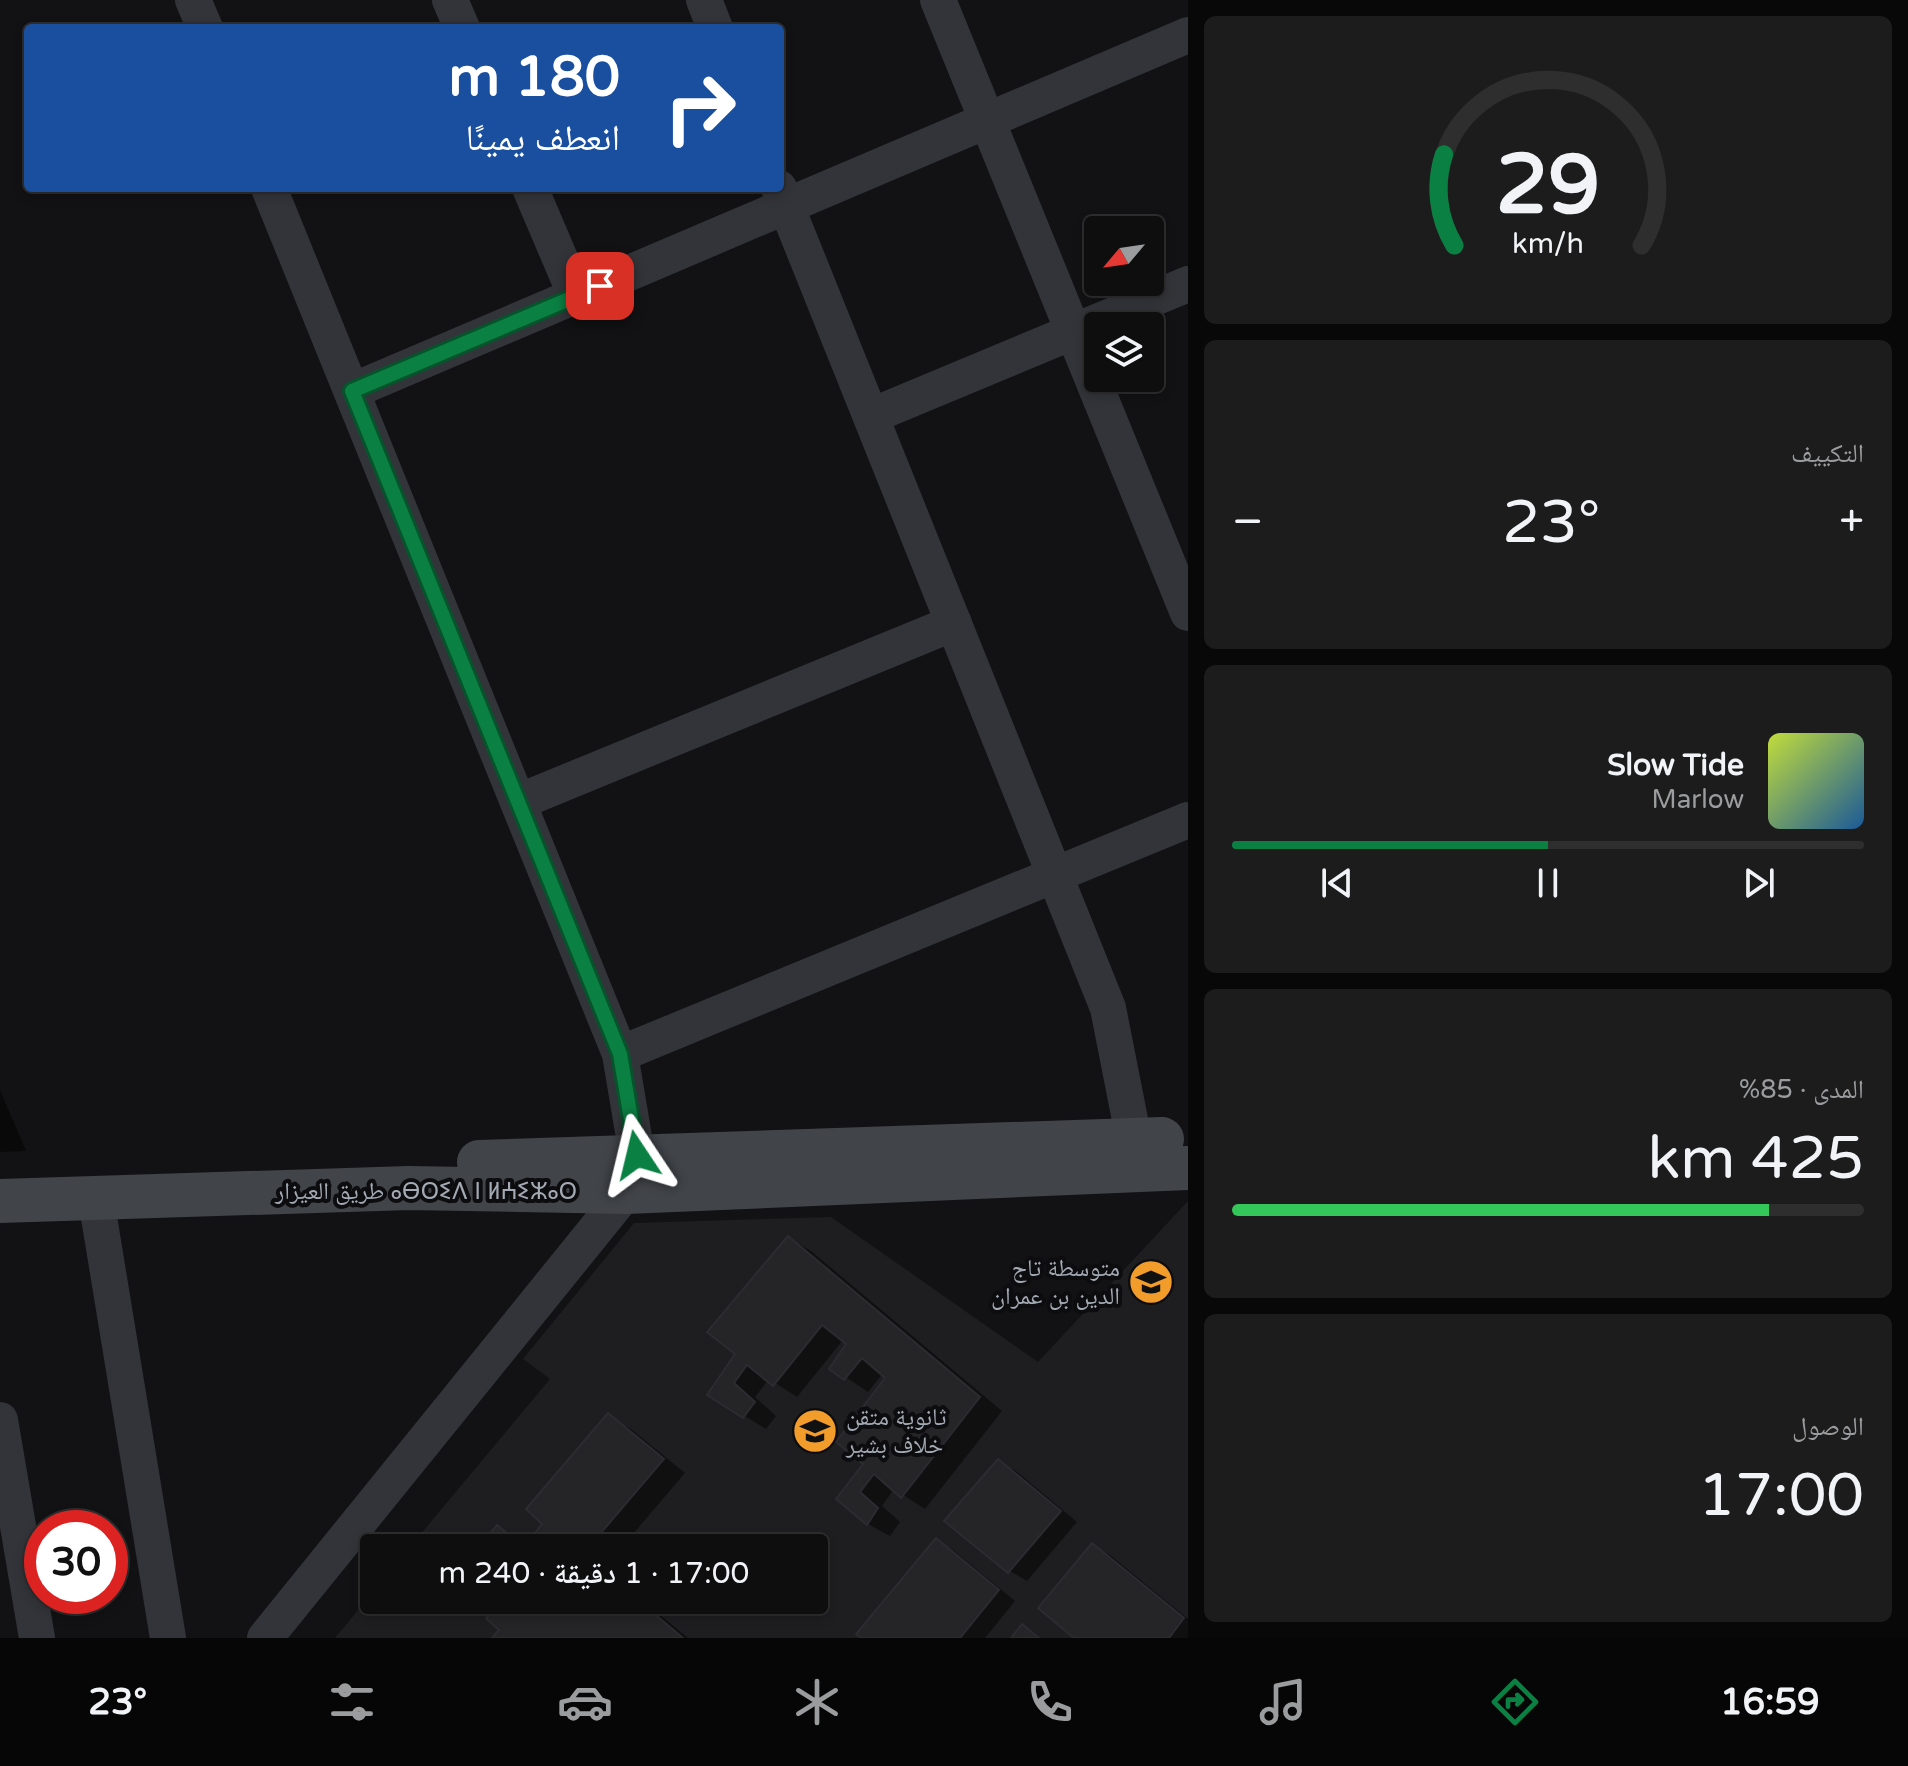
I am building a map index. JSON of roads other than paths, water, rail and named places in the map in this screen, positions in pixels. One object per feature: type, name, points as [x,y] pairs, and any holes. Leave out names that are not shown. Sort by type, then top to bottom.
[{"type":"main road","name":"طريق العيزار ⴰⴱⵔⵉⴷ ⵏ ⵍⵄⵉⵣⴰⵔ","points":[[0,1201],[409,1188],[631,1173],[1135,1155],[1188,1138]]},
{"type":"main road","name":"طريق العيزار ⴰⴱⵔⵉⴷ ⵏ ⵍⵄⵉⵣⴰⵔ","points":[[1135,1155],[1188,1168]]},
{"type":"main road","name":"طريق العيزار ⴰⴱⵔⵉⴷ ⵏ ⵍⵄⵉⵣⴰⵔ","points":[[0,1175],[288,1163],[439,1163],[631,1173]]},
{"type":"street","points":[[193,0],[203,24]]},
{"type":"street","points":[[450,0],[460,24]]},
{"type":"street","points":[[704,0],[713,24]]},
{"type":"street","points":[[938,0],[1073,332],[1174,538],[1188,613]]},
{"type":"street","points":[[352,391],[576,296],[783,197],[987,120],[1188,35]]},
{"type":"street","points":[[265,1638],[631,1173],[620,1054],[271,192]]},
{"type":"street","points":[[532,192],[576,296]]},
{"type":"street","points":[[783,197],[1108,1008],[1135,1155]]},
{"type":"street","points":[[871,416],[1188,284]]},
{"type":"street","points":[[518,802],[954,623]]},
{"type":"street","points":[[620,1054],[1188,820]]},
{"type":"street","points":[[96,1199],[168,1638]]},
{"type":"street","points":[[0,1420],[37,1638]]},
{"type":"place","name":"متوسطة تاج الدين بن عمران","points":[[1151,1282]]},
{"type":"place","name":"ثانوية متقن خلاف بشير","points":[[815,1431]]}]
